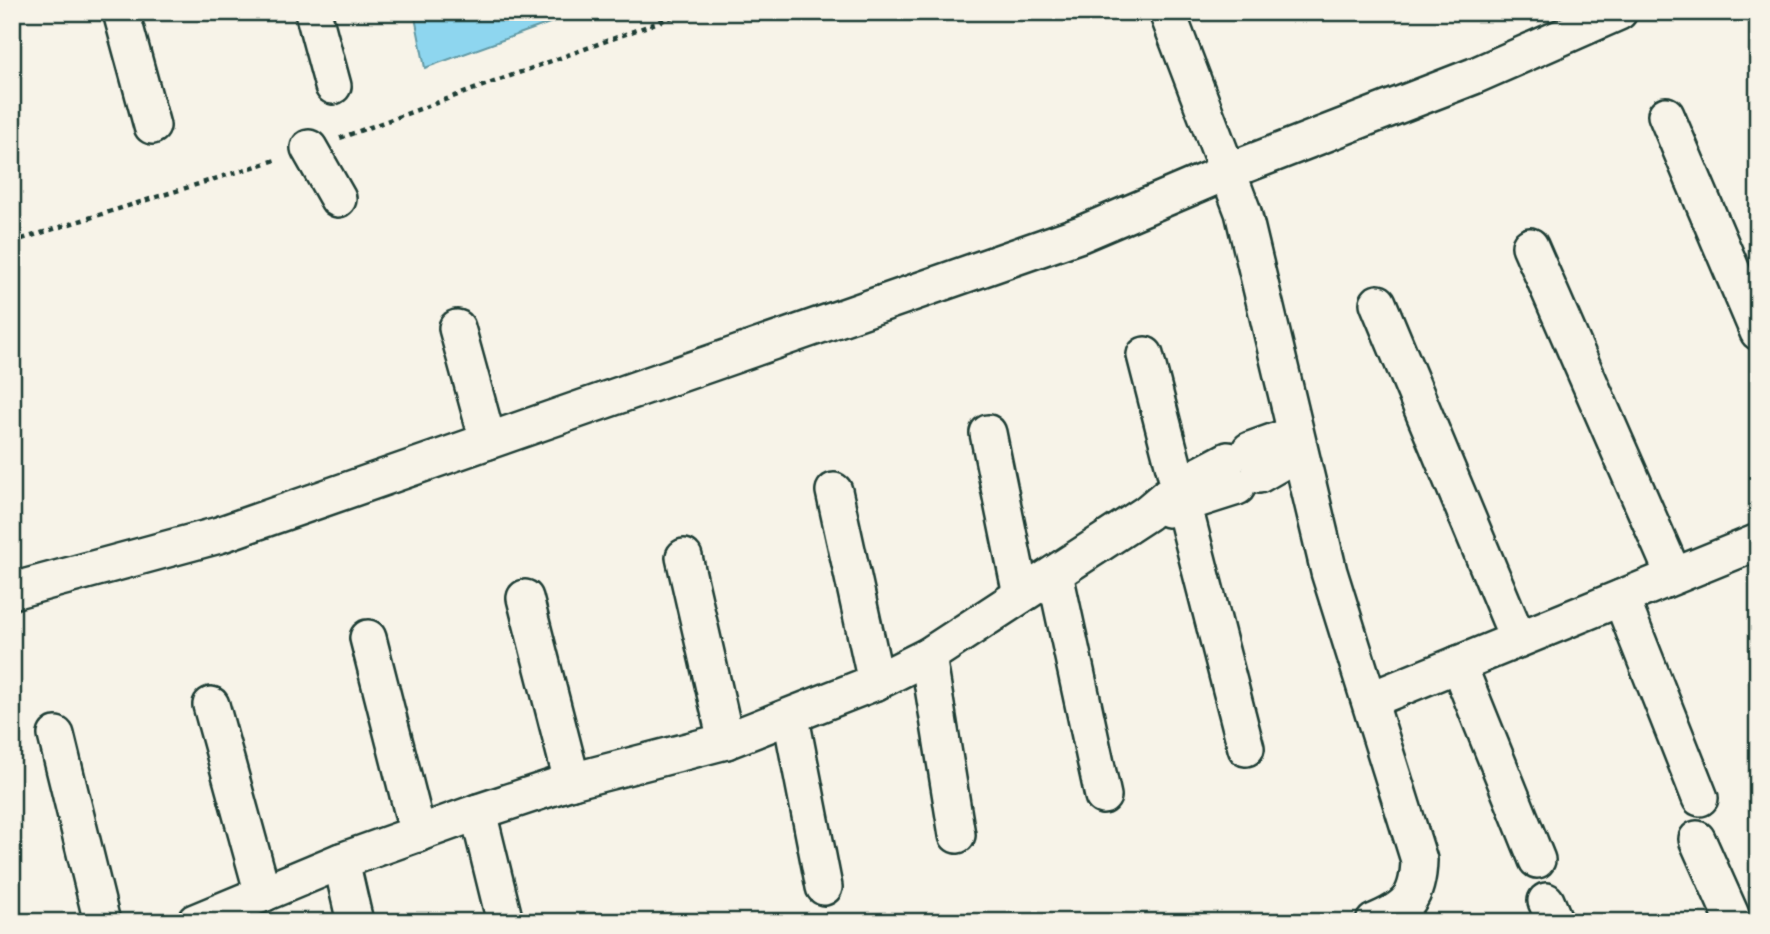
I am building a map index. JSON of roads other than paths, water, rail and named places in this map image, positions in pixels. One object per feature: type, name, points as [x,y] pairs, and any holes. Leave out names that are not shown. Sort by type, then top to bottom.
[{"type":"street","points":[[121,12],[152,126]]},
{"type":"street","points":[[313,12],[333,86]]},
{"type":"street","points":[[1167,12],[1243,212],[1329,572],[1419,860],[1419,886],[1406,905],[1374,922]]},
{"type":"street","points":[[12,591],[219,535],[1081,234],[1229,171],[1474,76],[1619,12]]},
{"type":"street","points":[[1665,115],[1758,331]]},
{"type":"street","points":[[309,148],[338,199]]},
{"type":"street","points":[[1530,246],[1674,576]]},
{"type":"street","points":[[1378,303],[1518,639]]},
{"type":"street","points":[[457,328],[488,441]]},
{"type":"street","points":[[1145,355],[1246,748]]},
{"type":"street","points":[[988,433],[1021,595]]},
{"type":"street","points":[[197,922],[341,861],[478,812],[572,781],[726,741],[791,718],[876,682],[928,656],[1147,513],[1297,443]]},
{"type":"street","points":[[834,491],[876,682]]},
{"type":"street","points":[[1370,700],[1758,542]]},
{"type":"street","points":[[684,556],[726,741]]},
{"type":"street","points":[[1055,575],[1103,796]]},
{"type":"street","points":[[525,598],[572,781]]},
{"type":"street","points":[[1621,598],[1700,798]]},
{"type":"street","points":[[368,638],[418,834]]},
{"type":"street","points":[[928,656],[957,835]]},
{"type":"street","points":[[1458,664],[1537,860]]},
{"type":"street","points":[[211,705],[263,894]]},
{"type":"street","points":[[791,718],[824,887]]},
{"type":"street","points":[[56,736],[102,922]]},
{"type":"street","points":[[478,812],[505,922]]},
{"type":"street","points":[[1697,839],[1734,922]]},
{"type":"street","points":[[341,861],[355,922]]},
{"type":"water","points":[[414,12],[580,12],[425,68]]}]
